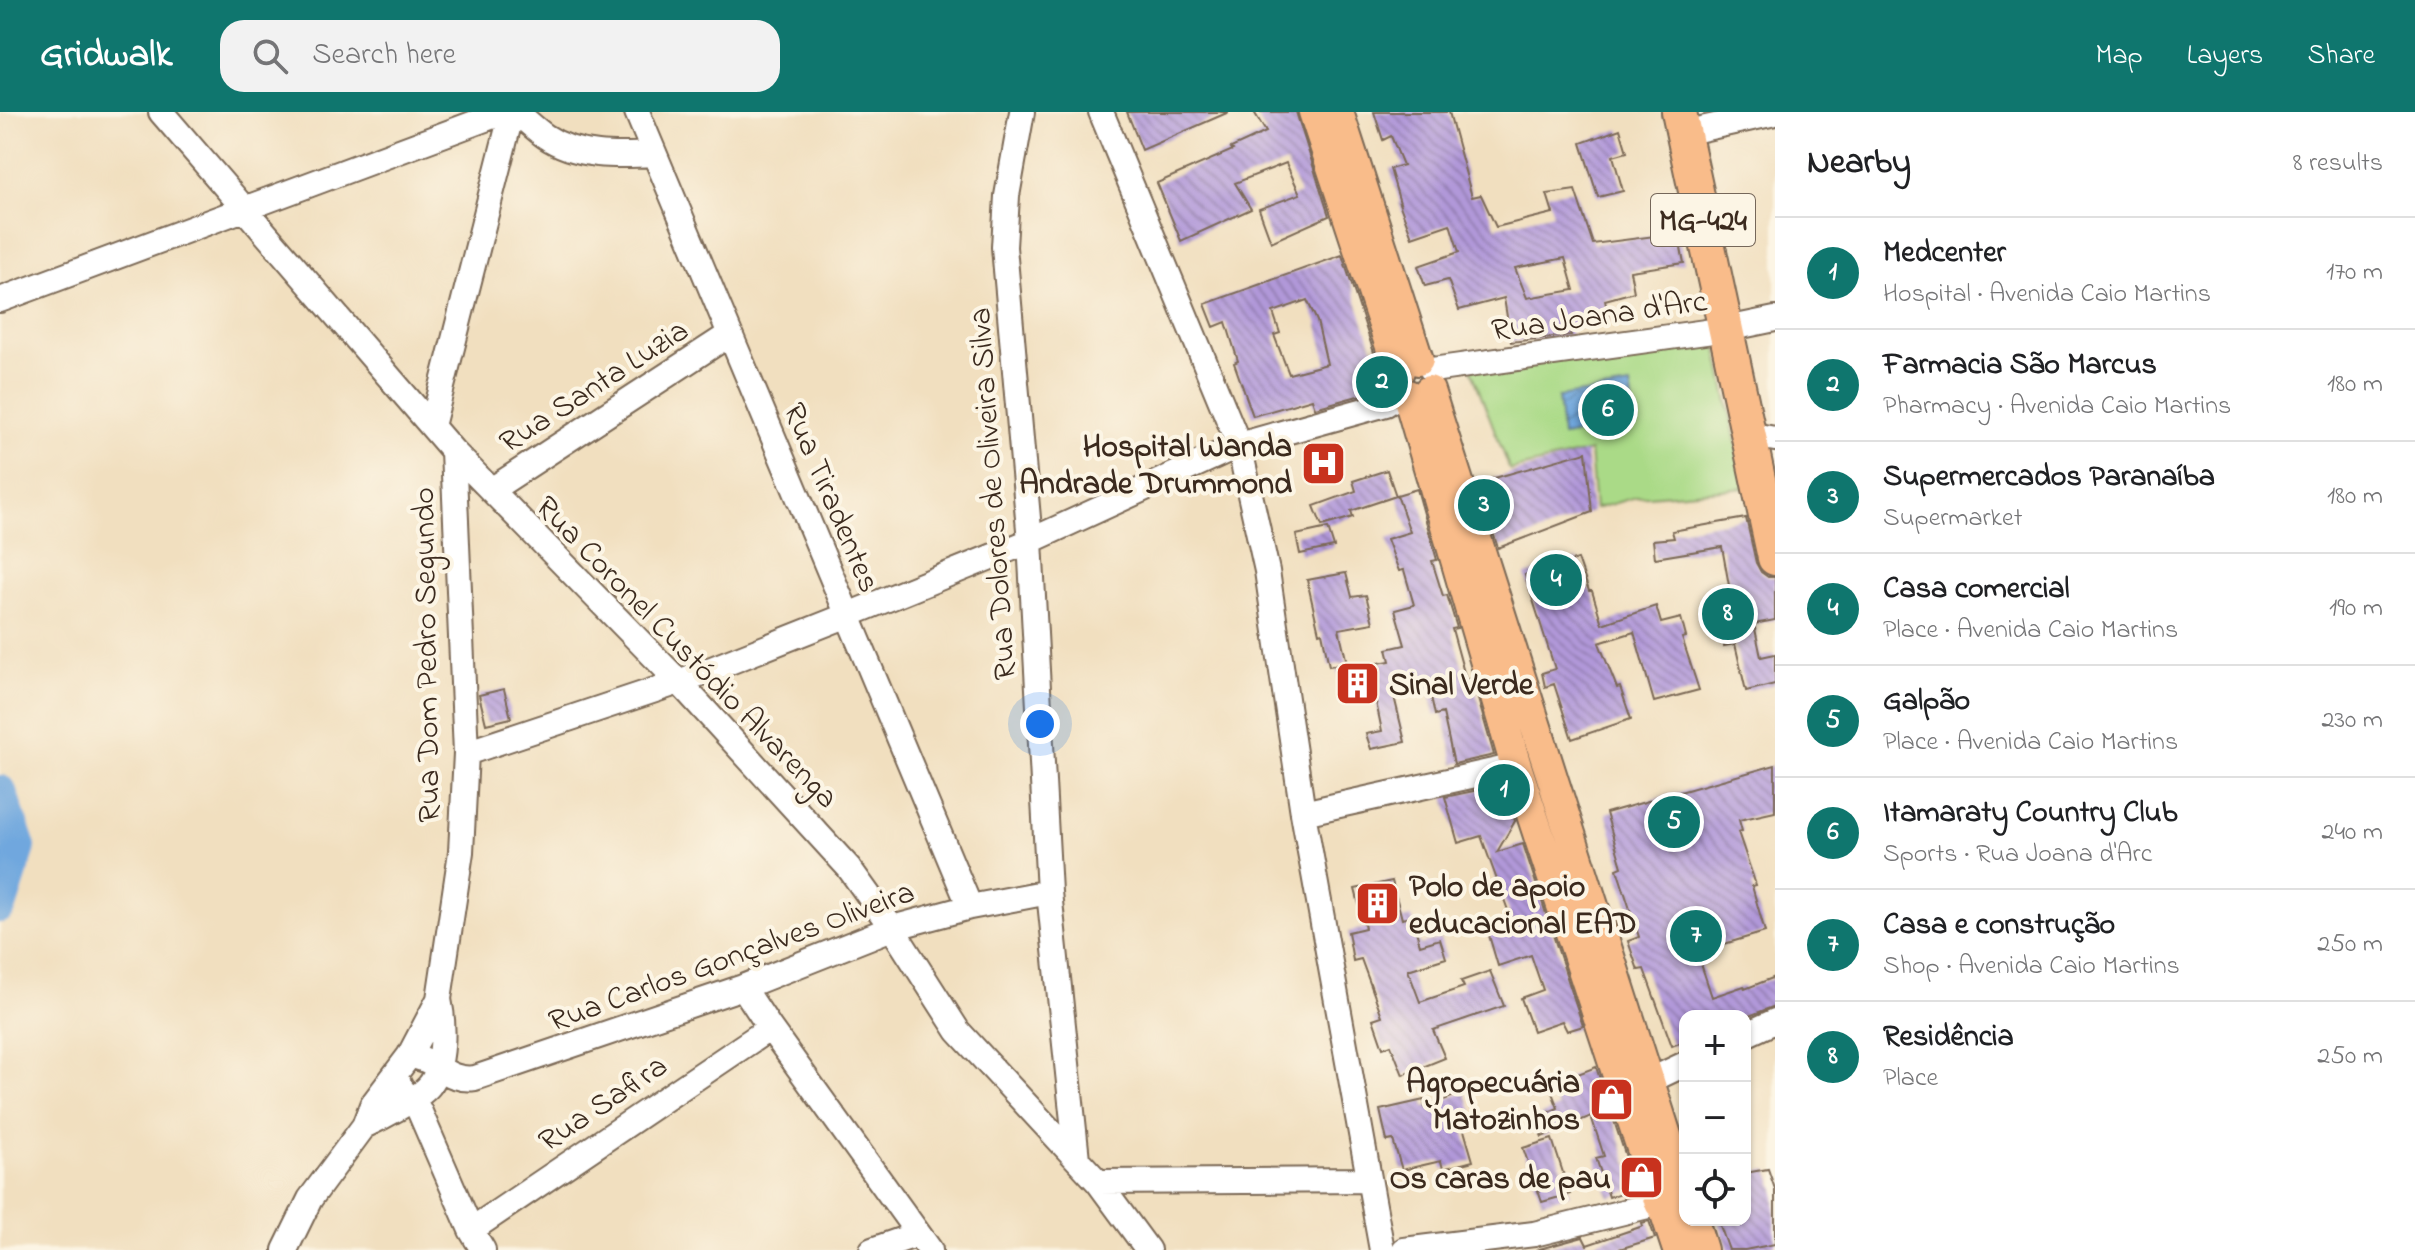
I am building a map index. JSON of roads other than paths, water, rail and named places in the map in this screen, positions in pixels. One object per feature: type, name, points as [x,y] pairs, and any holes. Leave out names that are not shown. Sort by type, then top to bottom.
[{"type":"highway","name":"MG-424","points":[[1681,123],[1727,329],[1761,436],[1775,558]]},
{"type":"main road","points":[[1314,112],[1415,380],[1649,1081],[1672,1199]]},
{"type":"main road","points":[[1338,112],[1415,380],[1516,766],[1672,1199]]},
{"type":"main road","points":[[1672,1199],[1662,1202],[1678,1250]]},
{"type":"main road","points":[[1695,1226],[1702,1250]]},
{"type":"street","name":"Rua Coronel Custódio Alvarenga","points":[[161,112],[453,451],[679,682],[849,868],[958,1031],[1098,1182],[1148,1250]]},
{"type":"street","points":[[0,300],[504,112]]},
{"type":"street","points":[[432,426],[514,112],[547,138],[575,150],[609,156],[654,154]]},
{"type":"street","name":"Rua Tiradentes","points":[[637,112],[970,907]]},
{"type":"street","name":"Rua Dolores de Oliveira Silva","points":[[1022,112],[1007,196],[1004,247],[1030,541],[1049,892],[1077,1159]]},
{"type":"street","points":[[1101,112],[1239,445],[1267,571],[1303,813],[1382,1250]]},
{"type":"street","points":[[1681,123],[1775,113]]},
{"type":"street","name":"Rua Joana d'Arc","points":[[466,753],[679,682],[1030,541],[1239,445],[1386,404],[1415,380],[1775,319]]},
{"type":"street","name":"Rua Santa Luzia","points":[[491,490],[730,334]]},
{"type":"street","name":"Rua Dom Pedro Segundo","points":[[364,1126],[429,1086],[438,1068],[443,1028],[439,999],[461,852],[466,753],[453,451]]},
{"type":"street","points":[[1303,813],[1516,766]]},
{"type":"street","name":"Rua Carlos Gonçalves Oliveira","points":[[403,1065],[420,1057],[452,1077],[464,1080],[475,1078],[743,987],[892,928],[970,907],[1049,892]]},
{"type":"street","points":[[743,987],[924,1242],[872,1250]]},
{"type":"street","name":"Rua Dom Pedro Segundo","points":[[285,1250],[310,1199],[364,1126],[372,1105],[403,1065],[439,999]]},
{"type":"street","points":[[1751,1032],[1775,1021]]},
{"type":"street","name":"Rua Safira","points":[[477,1240],[770,1028]]},
{"type":"street","points":[[403,1065],[400,1089],[419,1110],[477,1240]]},
{"type":"street","points":[[1649,1081],[1679,1067]]},
{"type":"street","points":[[1098,1182],[1368,1180]]},
{"type":"street","points":[[1404,1250],[1534,1242],[1672,1199]]},
{"type":"water","points":[[1630,386],[1636,425],[1562,436],[1558,397]]},
{"type":"waterway","points":[[0,792],[19,847],[0,906]]},
{"type":"place","name":"Farmacia São Marcus","points":[[1382,382]]},
{"type":"place","name":"Itamaraty Country Club","points":[[1608,410]]},
{"type":"place","name":"Hospital Wanda Andrade Drummond","points":[[1323,463]]},
{"type":"place","name":"Supermercados Paranaíba","points":[[1484,505]]},
{"type":"place","name":"Casa comercial","points":[[1556,580]]},
{"type":"place","name":"Residência","points":[[1728,614]]},
{"type":"place","name":"Sinal Verde","points":[[1358,683]]},
{"type":"place","name":"Medcenter","points":[[1504,790]]},
{"type":"place","name":"Galpão","points":[[1674,822]]},
{"type":"place","name":"Polo de apoio educacional EAD","points":[[1378,903]]},
{"type":"place","name":"Casa e construção","points":[[1696,936]]},
{"type":"place","name":"Agropecuária Matozinhos","points":[[1611,1099]]},
{"type":"place","name":"Os caras de pau","points":[[1642,1177]]}]
